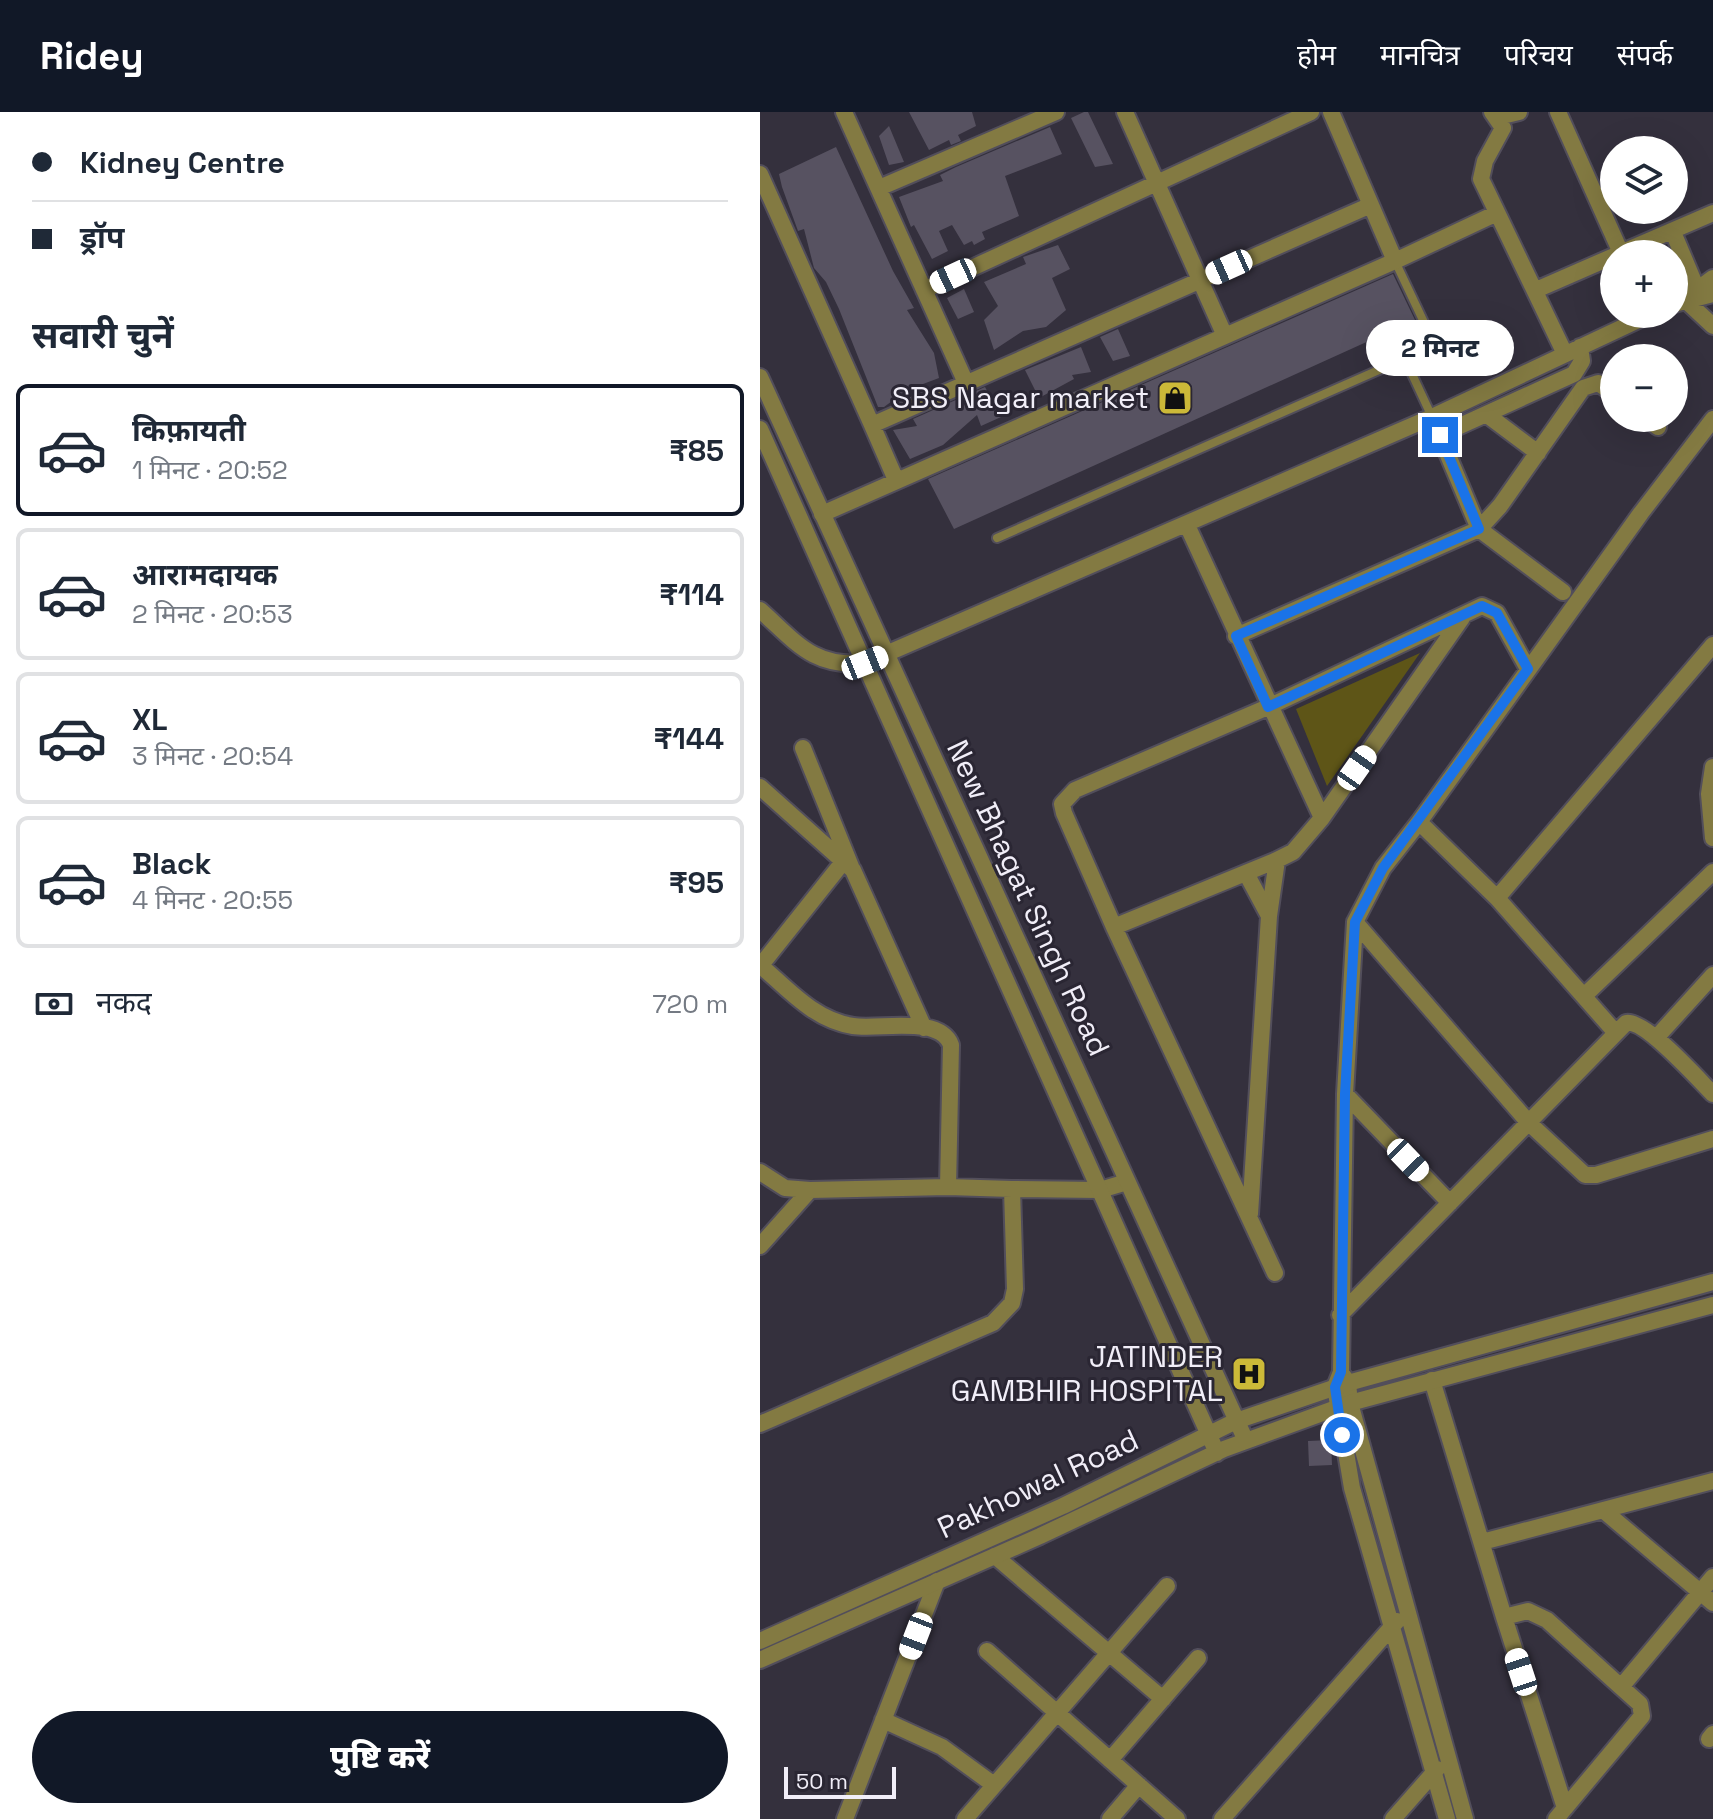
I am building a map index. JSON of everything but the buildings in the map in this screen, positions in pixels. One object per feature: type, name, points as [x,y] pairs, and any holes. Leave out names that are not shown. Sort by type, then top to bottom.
[{"type":"street","points":[[844,112],[966,383]]},
{"type":"street","points":[[879,188],[1056,112]]},
{"type":"street","points":[[1125,112],[1225,336]]},
{"type":"street","points":[[924,290],[1311,112]]},
{"type":"street","points":[[1331,112],[1395,261]]},
{"type":"street","points":[[1519,112],[1495,115],[1503,128],[1485,161],[1481,179],[1495,214],[1536,290],[1565,354]]},
{"type":"street","points":[[1558,112],[1612,240]]},
{"type":"street","points":[[760,174],[896,480]]},
{"type":"street","points":[[872,425],[1371,205]]},
{"type":"street","points":[[1653,240],[1713,213]]},
{"type":"street","points":[[802,524],[1495,214]]},
{"type":"street","points":[[1673,232],[1692,296],[1713,326]]},
{"type":"street","points":[[1536,290],[1600,262]]},
{"type":"street","points":[[1692,296],[1713,278]]},
{"type":"street","points":[[760,610],[823,662],[840,665],[865,663],[1432,417],[1621,328]]},
{"type":"street","points":[[1440,435],[1574,374],[1582,361],[1580,347]]},
{"type":"street","name":"New Bhagat Singh Road","points":[[760,377],[1246,1441]]},
{"type":"street","points":[[1236,636],[1479,529],[1500,506],[1590,383],[1600,384]]},
{"type":"street","points":[[1486,414],[1538,453]]},
{"type":"street","points":[[1432,417],[1479,529],[1563,592]]},
{"type":"street","points":[[1447,1819],[1352,1488],[1343,1406],[1340,1315],[1345,1094],[1355,922],[1383,868],[1713,419]]},
{"type":"street","name":"New Bhagat Singh Road","points":[[760,429],[1217,1453]]},
{"type":"street","points":[[1187,525],[1268,707],[1322,818]]},
{"type":"street","points":[[1275,1273],[1114,927],[1062,804],[1075,790],[1268,707],[1482,606],[1490,607],[1497,613],[1528,669]]},
{"type":"street","points":[[1114,927],[1293,852],[1322,818],[1463,616]]},
{"type":"street","points":[[1497,898],[1713,645]]},
{"type":"street","points":[[803,748],[848,866],[924,1028]]},
{"type":"street","points":[[1713,767],[1709,794],[1713,838]]},
{"type":"street","points":[[760,788],[848,866]]},
{"type":"street","points":[[1419,822],[1497,898],[1616,1033]]},
{"type":"street","points":[[1250,1215],[1269,916],[1277,860]]},
{"type":"street","points":[[848,866],[760,965],[809,1008],[831,1021],[855,1026],[941,1031],[951,1045],[948,1187]]},
{"type":"street","points":[[1584,996],[1713,872]]},
{"type":"street","points":[[1246,873],[1269,916]]},
{"type":"street","points":[[1355,922],[1529,1123],[1585,1175],[1596,1175],[1713,1139]]},
{"type":"street","points":[[1656,1038],[1713,975]]},
{"type":"street","points":[[1340,1315],[1631,1021],[1656,1038],[1713,1094]]},
{"type":"street","points":[[1345,1094],[1450,1203]]},
{"type":"street","points":[[760,1172],[785,1188],[810,1190],[948,1187],[1100,1190],[1127,1182]]},
{"type":"street","points":[[760,1424],[993,1323],[1004,1314],[1015,1289],[1012,1189]]},
{"type":"street","points":[[760,1246],[810,1190]]},
{"type":"street","name":"Pakhowal Road","points":[[760,1641],[1063,1506],[1209,1433],[1341,1381],[1713,1282]]},
{"type":"street","name":"Pakhowal Road","points":[[760,1660],[1246,1441],[1343,1406],[1432,1380],[1713,1305]]},
{"type":"street","points":[[1432,1380],[1560,1814]]},
{"type":"street","points":[[1343,1406],[1465,1819]]},
{"type":"street","points":[[1482,1542],[1713,1481]]},
{"type":"street","points":[[1603,1510],[1707,1597]]},
{"type":"street","points":[[995,1556],[1163,1699]]},
{"type":"street","points":[[1621,1687],[1707,1597],[1713,1577]]},
{"type":"street","points":[[845,1819],[937,1581]]},
{"type":"street","points":[[965,1819],[1167,1586]]},
{"type":"street","points":[[1222,1819],[1406,1611]]},
{"type":"street","points":[[1504,1617],[1528,1611],[1547,1620],[1640,1704],[1642,1716],[1560,1814]]},
{"type":"street","points":[[987,1651],[1177,1819]]},
{"type":"street","points":[[1110,1760],[1198,1658]]},
{"type":"street","points":[[883,1720],[942,1747],[994,1785]]},
{"type":"street","points":[[1393,1819],[1448,1757]]},
{"type":"street","points":[[1110,1819],[1139,1785]]},
{"type":"lane","points":[[997,538],[1405,359],[1429,344],[1429,333],[1395,261]]},
{"type":"lane","points":[[1405,359],[1432,417]]},
{"type":"shaded area","points":[[1420,653],[1327,786],[1296,709]]},
{"type":"place","name":"SBS Nagar market","points":[[1175,398]]},
{"type":"place","name":"JATINDER GAMBHIR HOSPITAL","points":[[1249,1374]]},
{"type":"route","points":[[1342,1435],[1335,1387],[1341,1372],[1345,1094],[1355,922],[1383,868],[1528,669],[1497,613],[1490,607],[1482,606],[1268,707],[1236,636],[1479,529],[1440,435]]}]
